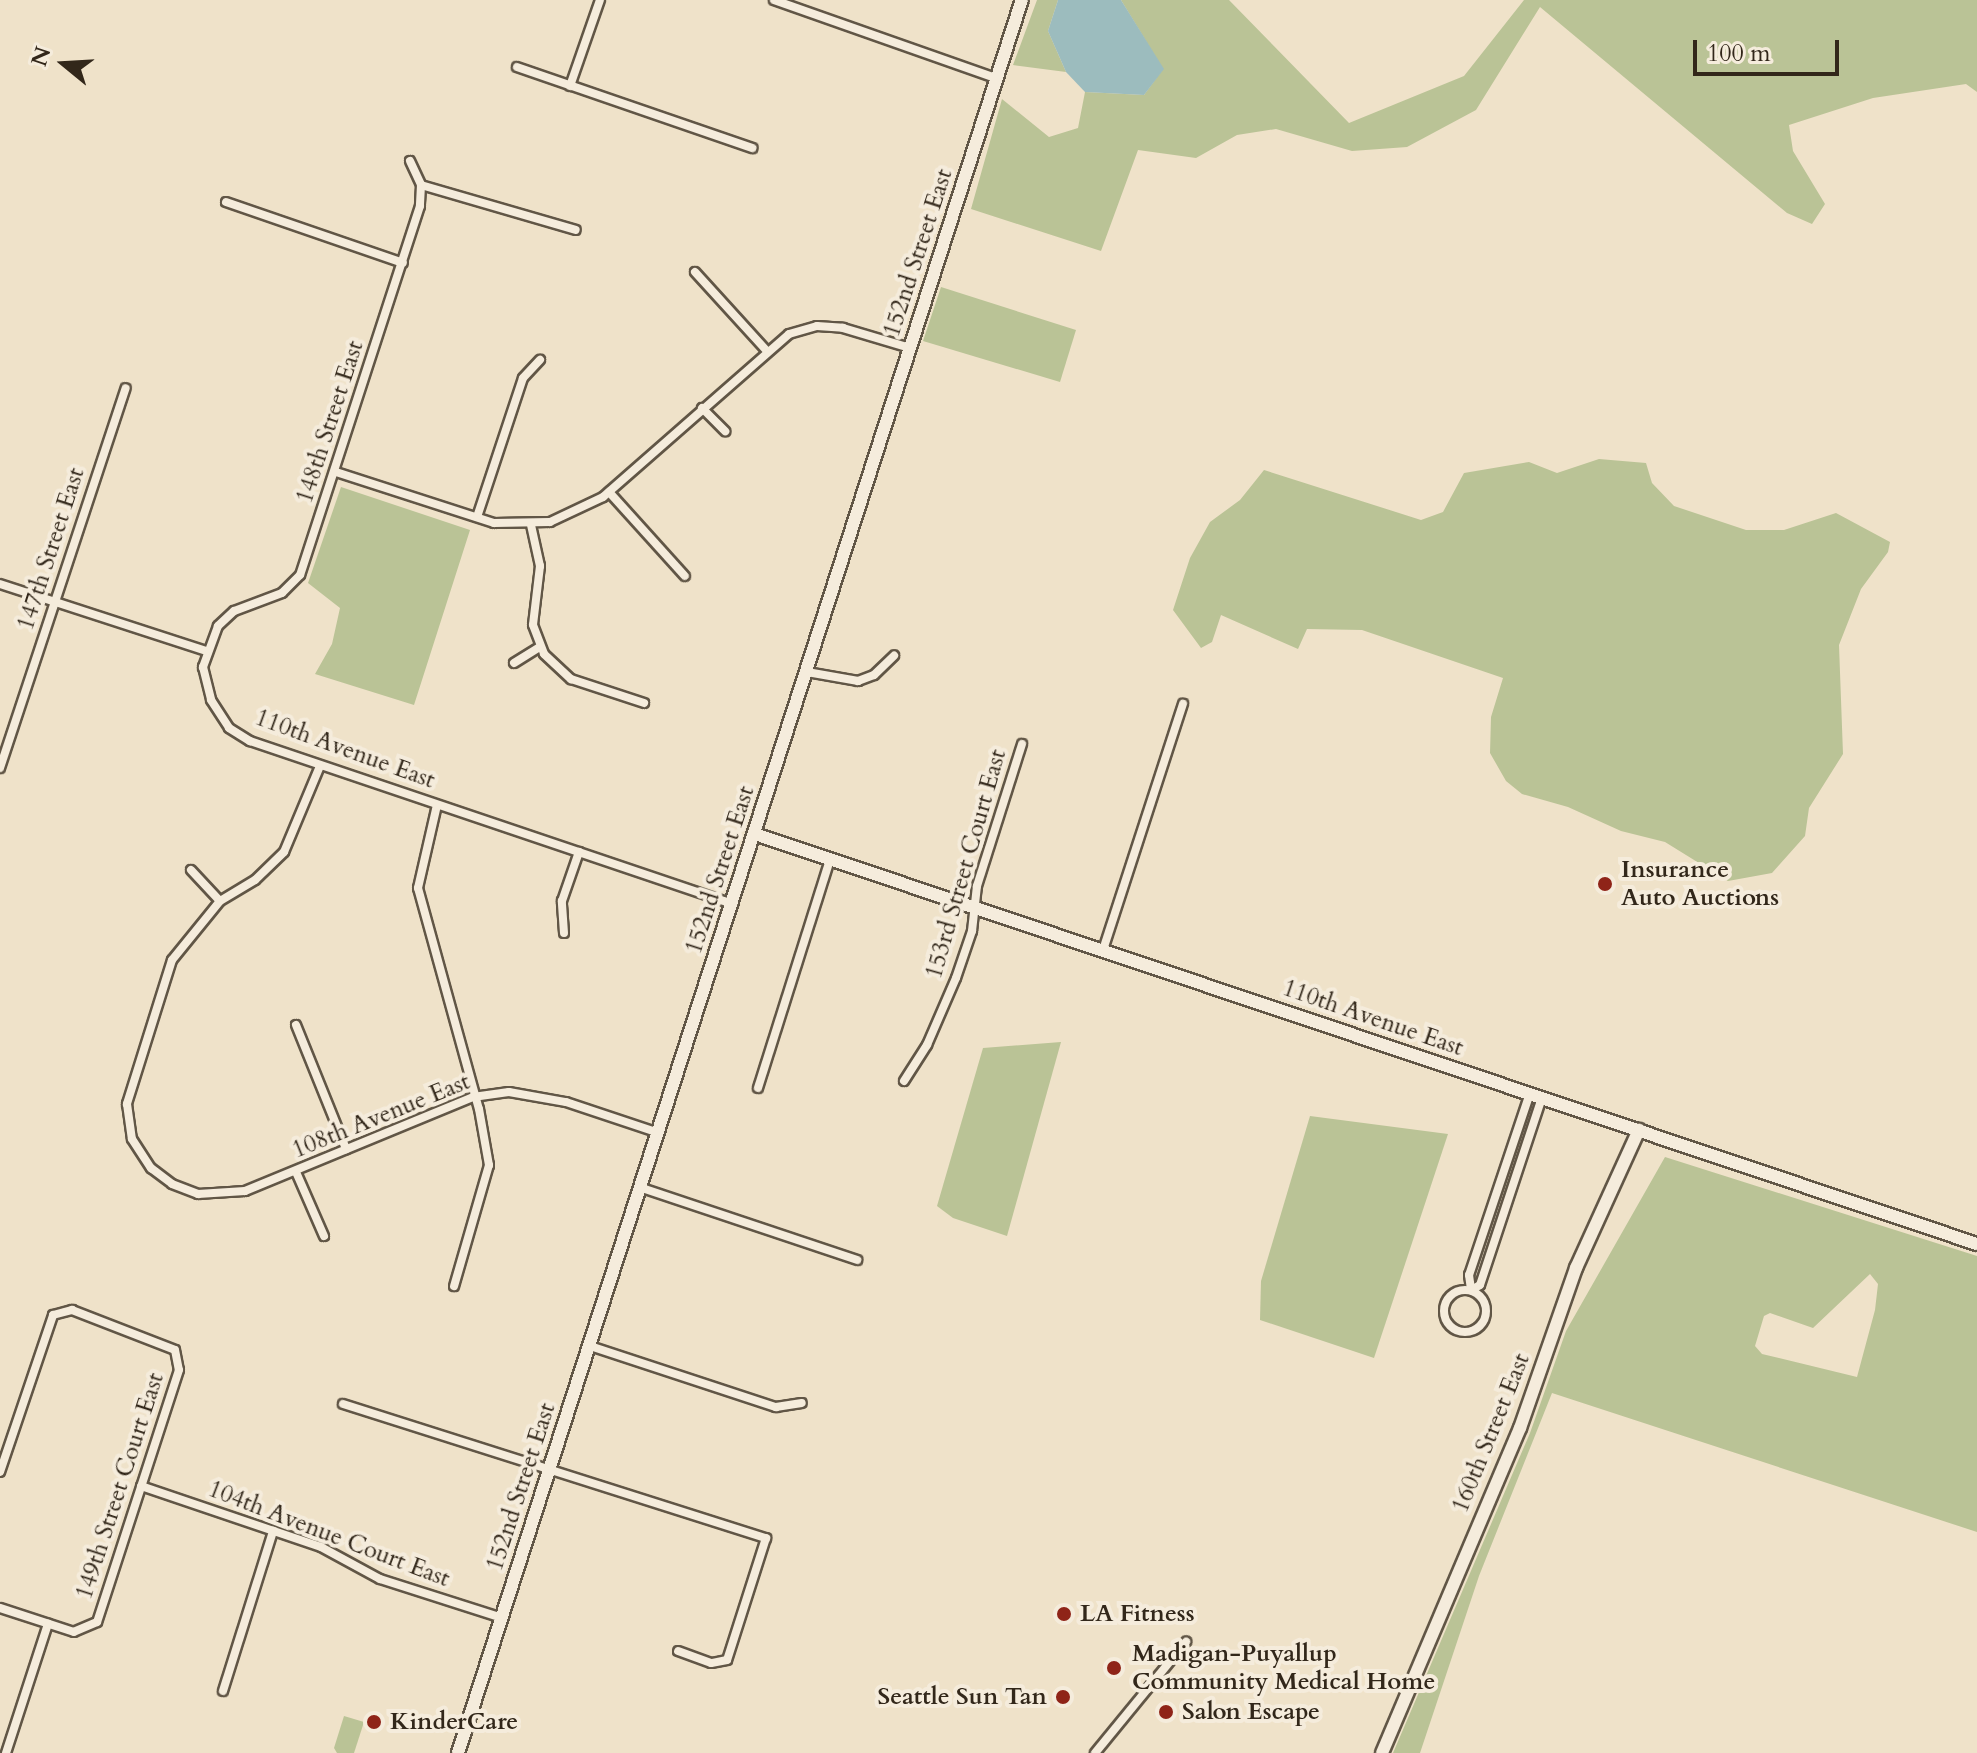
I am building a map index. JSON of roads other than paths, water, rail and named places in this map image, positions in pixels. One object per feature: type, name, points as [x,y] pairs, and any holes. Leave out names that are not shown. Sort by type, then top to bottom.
[{"type":"street","points":[[570,86],[600,0]]},
{"type":"street","points":[[774,0],[996,78]]},
{"type":"street","name":"152nd Street East","points":[[458,1753],[1022,0]]},
{"type":"street","points":[[517,67],[752,148]]},
{"type":"street","points":[[410,161],[421,185],[576,230]]},
{"type":"street","name":"148th Street East","points":[[206,651],[225,618],[282,593],[297,580],[336,472],[403,263],[421,185]]},
{"type":"street","points":[[226,202],[403,263]]},
{"type":"street","points":[[695,272],[766,350]]},
{"type":"street","points":[[336,472],[477,517],[531,525],[576,513],[609,492],[766,350],[789,334],[817,326],[843,328],[910,348]]},
{"type":"street","points":[[477,517],[523,378],[540,360]]},
{"type":"street","name":"147th Street East","points":[[0,768],[126,388]]},
{"type":"street","points":[[702,408],[725,431]]},
{"type":"street","points":[[609,492],[685,576]]},
{"type":"street","points":[[531,525],[540,566],[532,612],[540,647],[571,679],[644,703]]},
{"type":"street","points":[[0,584],[206,651]]},
{"type":"street","points":[[514,663],[540,647]]},
{"type":"street","name":"110th Avenue East","points":[[206,651],[208,691],[229,728],[250,741],[733,904]]},
{"type":"street","points":[[807,672],[858,681],[874,675],[894,656]]},
{"type":"street","points":[[1103,950],[1183,704]]},
{"type":"street","name":"153rd Street Court East","points":[[904,1081],[941,1015],[976,906],[977,886],[1022,744]]},
{"type":"street","points":[[191,870],[220,901],[255,880],[284,852],[320,766]]},
{"type":"street","points":[[437,805],[418,888],[489,1165],[454,1286]]},
{"type":"street","name":"110th Avenue East","points":[[755,834],[1977,1244]]},
{"type":"street","points":[[564,933],[562,901],[579,852]]},
{"type":"street","points":[[758,1088],[830,860]]},
{"type":"street","name":"108th Avenue East","points":[[220,901],[172,960],[128,1093],[134,1144],[162,1177],[198,1194],[245,1191],[473,1097],[532,1094],[659,1133]]},
{"type":"street","points":[[296,1025],[346,1149]]},
{"type":"street","points":[[1536,1095],[1469,1275],[1471,1290],[1485,1305],[1484,1318],[1476,1329],[1456,1330],[1446,1320],[1446,1300],[1457,1291],[1471,1290],[1480,1285],[1536,1095]]},
{"type":"street","name":"160th Street East","points":[[1382,1753],[1520,1428],[1576,1268],[1639,1130]]},
{"type":"street","points":[[296,1172],[324,1236]]},
{"type":"street","points":[[642,1188],[857,1260]]},
{"type":"street","name":"149th Street Court East","points":[[0,1472],[48,1322],[58,1312],[72,1310],[163,1341],[177,1353],[179,1370],[91,1628],[74,1632],[48,1624]]},
{"type":"street","points":[[590,1346],[776,1407],[802,1403]]},
{"type":"street","points":[[343,1404],[551,1466],[767,1541],[727,1660],[711,1663],[678,1651]]},
{"type":"street","name":"104th Avenue Court East","points":[[141,1486],[321,1547],[380,1579],[502,1618]]},
{"type":"street","points":[[223,1691],[273,1531]]},
{"type":"street","points":[[0,1608],[48,1624],[6,1753]]},
{"type":"street","points":[[1095,1753],[1186,1642]]},
{"type":"water","points":[[1058,0],[1121,0],[1164,69],[1144,95],[1085,92],[1066,72],[1048,31]]},
{"type":"place","name":"Insurance Auto Auctions","points":[[1605,884]]},
{"type":"place","name":"LA Fitness","points":[[1064,1614]]},
{"type":"place","name":"Madigan-Puyallup Community Medical Home","points":[[1114,1668]]},
{"type":"place","name":"Seattle Sun Tan","points":[[1063,1697]]},
{"type":"place","name":"Salon Escape","points":[[1166,1712]]},
{"type":"place","name":"KinderCare","points":[[374,1722]]}]
